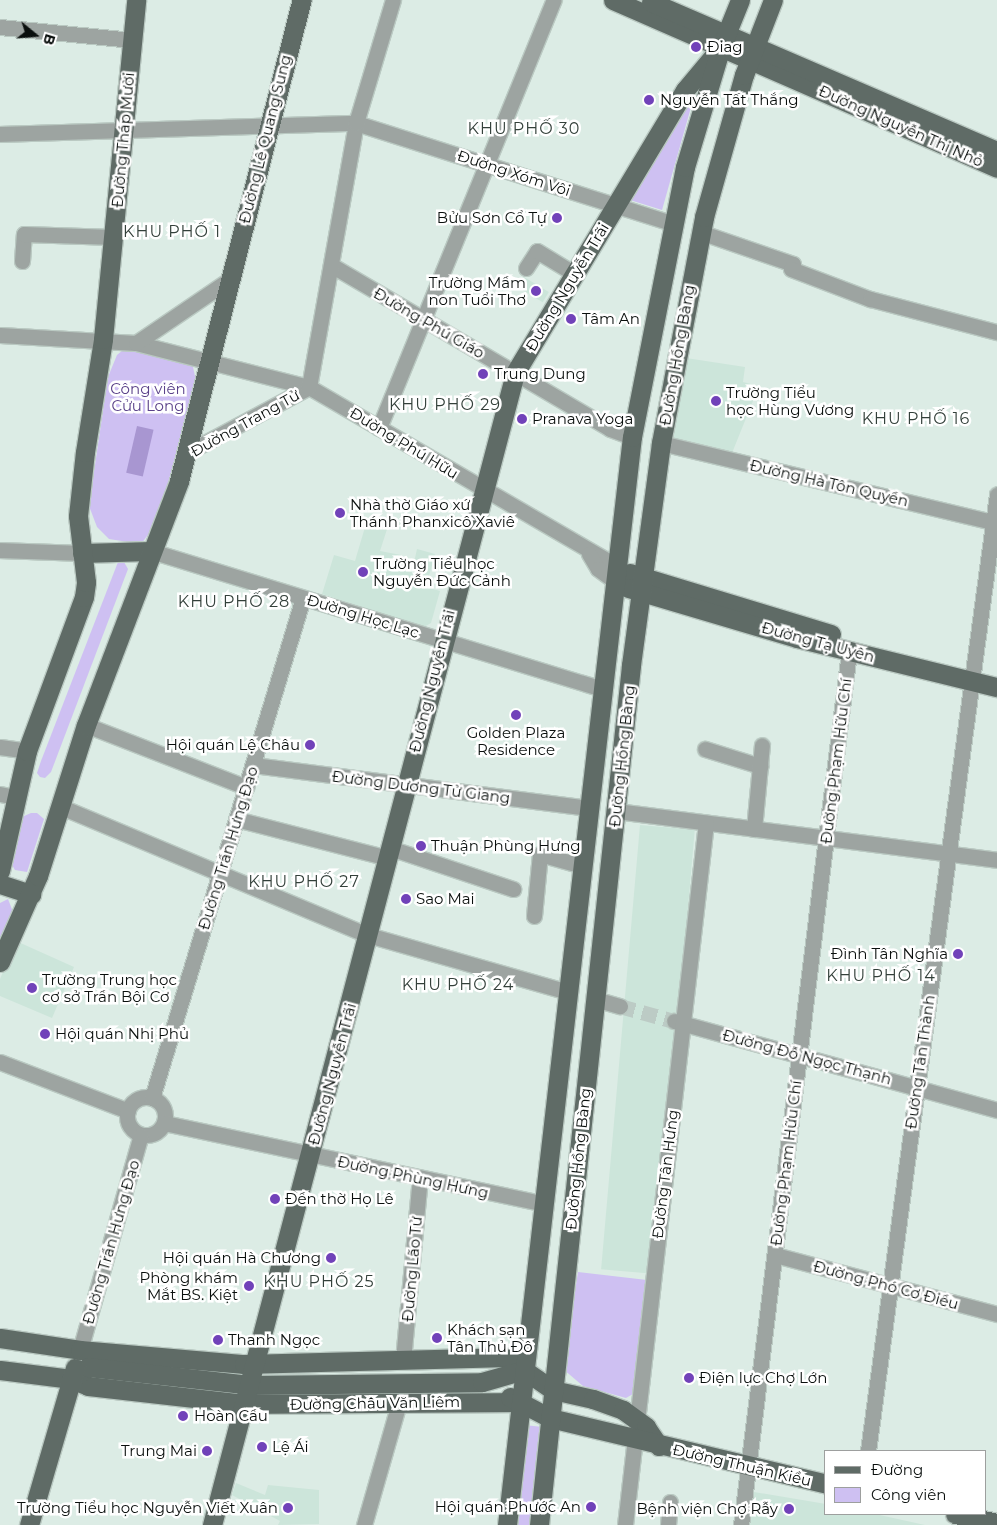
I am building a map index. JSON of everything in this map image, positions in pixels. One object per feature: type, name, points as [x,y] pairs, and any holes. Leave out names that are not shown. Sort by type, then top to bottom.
[{"type":"main road","name":"Đường Tháp Mười","points":[[0,871],[8,795],[27,751],[84,597],[79,530],[80,497],[103,339],[136,0]]},
{"type":"main road","name":"Đường Lê Quang Sung","points":[[186,453],[267,127],[302,0]]},
{"type":"main road","points":[[613,0],[752,53]]},
{"type":"main road","points":[[645,0],[723,41]]},
{"type":"main road","name":"Đường Hồng Bàng","points":[[507,1525],[519,1402],[544,1204],[632,437],[672,223],[723,41],[740,0]]},
{"type":"main road","name":"Đường Hồng Bàng","points":[[539,1525],[628,697],[641,585],[661,443],[700,232],[752,53],[773,0]]},
{"type":"main road","name":"Đường Nguyễn Trãi","points":[[245,1404],[368,935],[442,640],[515,373],[686,90],[723,41]]},
{"type":"main road","name":"Đường Nguyễn Thị Nhỏ","points":[[752,53],[997,151]]},
{"type":"main road","name":"Đường Nguyễn Thị Nhỏ","points":[[752,53],[997,168]]},
{"type":"main road","points":[[672,223],[700,232]]},
{"type":"main road","points":[[632,437],[661,443]]},
{"type":"main road","name":"Đường Trang Tử","points":[[0,962],[31,894],[86,725],[151,551],[170,508],[186,453]]},
{"type":"main road","points":[[82,553],[151,551]]},
{"type":"main road","name":"Đường Tạ Uyên","points":[[617,575],[641,585],[849,645],[973,675],[997,687]]},
{"type":"main road","name":"Đường Tạ Uyên","points":[[973,675],[997,675]]},
{"type":"main road","points":[[603,689],[628,697]]},
{"type":"main road","points":[[589,808],[616,811]]},
{"type":"main road","points":[[0,884],[31,894]]},
{"type":"main road","points":[[568,992],[595,999]]},
{"type":"main road","points":[[544,1204],[572,1210]]},
{"type":"main road","points":[[0,1338],[80,1350],[255,1364],[505,1357],[553,1390]]},
{"type":"main road","points":[[72,1379],[88,1367],[80,1350]]},
{"type":"main road","points":[[29,1525],[80,1350]]},
{"type":"main road","points":[[399,1403],[403,1360]]},
{"type":"main road","name":"Đường Châu Văn Liêm","points":[[88,1367],[250,1385],[482,1382],[524,1370]]},
{"type":"main road","name":"Đường Châu Văn Liêm","points":[[0,1370],[72,1379],[88,1386],[245,1404],[519,1402]]},
{"type":"main road","name":"Đường Châu Văn Liêm","points":[[482,1382],[519,1402]]},
{"type":"main road","name":"Đường Thuận Kiều","points":[[553,1390],[608,1404],[636,1419],[659,1446]]},
{"type":"main road","name":"Đường Thuận Kiều","points":[[519,1402],[550,1418],[633,1440],[824,1484]]},
{"type":"main road","points":[[212,1525],[245,1404]]},
{"type":"main road","points":[[960,1515],[997,1523]]},
{"type":"street","name":"Đường Trang Tử","points":[[186,453],[309,387],[356,123],[393,0]]},
{"type":"street","points":[[379,428],[554,0]]},
{"type":"street","points":[[0,27],[132,40]]},
{"type":"street","points":[[0,134],[124,132],[356,123]]},
{"type":"street","name":"Đường Xóm Vôi","points":[[356,123],[672,223]]},
{"type":"street","points":[[700,232],[793,264],[791,269],[862,296],[997,332]]},
{"type":"street","points":[[22,262],[24,234],[113,236]]},
{"type":"street","points":[[526,268],[537,251],[575,274]]},
{"type":"street","name":"Đường Phú Giáo","points":[[331,265],[610,429],[632,437]]},
{"type":"street","points":[[136,343],[230,278]]},
{"type":"street","name":"Đường Phú Hữu","points":[[0,335],[103,339],[136,343],[309,387],[588,552],[617,575]]},
{"type":"street","name":"Đường Hà Tôn Quyền","points":[[661,443],[995,522]]},
{"type":"street","name":"Đường Tân Thành","points":[[868,1450],[948,854],[995,522],[997,495]]},
{"type":"street","points":[[0,550],[82,553]]},
{"type":"street","name":"Đường Học Lạc","points":[[151,551],[603,689]]},
{"type":"street","name":"Đường Trần Hưng Đạo","points":[[152,1098],[303,598]]},
{"type":"street","name":"Đường Phạm Hữu Chí","points":[[741,1525],[849,645]]},
{"type":"street","points":[[86,725],[246,787]]},
{"type":"street","points":[[754,829],[762,745]]},
{"type":"street","points":[[0,747],[27,751]]},
{"type":"street","points":[[705,750],[760,766]]},
{"type":"street","name":"Đường Dương Tử Giang","points":[[252,766],[589,808]]},
{"type":"street","points":[[59,806],[368,935],[568,992]]},
{"type":"street","points":[[616,811],[997,860]]},
{"type":"street","points":[[236,819],[389,853],[513,889]]},
{"type":"street","name":"Đường Tân Hưng","points":[[625,1525],[678,1022],[706,823]]},
{"type":"street","points":[[534,916],[540,854],[582,866]]},
{"type":"street","points":[[595,999],[620,1006]]},
{"type":"street","name":"Đường Đỗ Ngọc Thạnh","points":[[678,1022],[997,1110]]},
{"type":"street","points":[[0,1062],[128,1111]]},
{"type":"street","points":[[152,1098],[164,1108],[164,1123],[158,1132],[141,1135],[131,1128],[128,1111],[138,1099],[152,1098]]},
{"type":"street","name":"Đường Phùng Hưng","points":[[164,1123],[544,1204]]},
{"type":"street","name":"Đường Trần Hưng Đạo","points":[[80,1350],[141,1135]]},
{"type":"street","name":"Đường Lão Tử","points":[[403,1360],[420,1178]]},
{"type":"street","name":"Đường Phó Cơ Điều","points":[[775,1255],[997,1314]]},
{"type":"street","points":[[364,1525],[399,1403]]},
{"type":"street","points":[[668,1525],[670,1502]]},
{"type":"shaded area","name":"Trường Mầm non Tuổi Thơ","points":[[524,277],[549,292],[543,302],[518,287]]},
{"type":"shaded area","name":"Trường Tiểu học Hùng Vương","points":[[686,358],[745,367],[743,382],[759,386],[732,453],[670,442]]},
{"type":"shaded area","points":[[137,426],[154,430],[143,477],[126,473]]},
{"type":"shaded area","name":"Trường Tiểu học Nguyễn Đức Cảnh","points":[[368,517],[389,523],[380,551],[401,555],[399,563],[413,567],[417,549],[435,554],[426,587],[440,591],[431,623],[424,627],[322,594],[334,555],[355,561]]},
{"type":"shaded area","points":[[640,825],[695,830],[656,1274],[601,1269]]},
{"type":"shaded area","name":"Trường Trung học cơ sở Trần Bội Cơ","points":[[16,941],[74,967],[52,1018],[0,996],[0,979]]},
{"type":"shaded area","name":"Trường Tiểu học Nguyễn Viết Xuân","points":[[236,1483],[265,1495],[268,1485],[319,1490],[319,1524],[278,1525],[280,1521],[232,1495]]},
{"type":"shaded area","name":"Bệnh viện Chợ Rẫy","points":[[754,1492],[824,1504],[824,1515],[880,1515],[925,1525],[750,1525]]},
{"type":"green space","points":[[692,91],[695,93],[662,210],[630,200]]},
{"type":"green space","name":"Công viên Cửu Long","points":[[139,348],[188,362],[193,367],[196,381],[157,523],[141,544],[109,539],[97,527],[89,506],[108,377],[117,355],[123,350]]},
{"type":"green space","points":[[118,562],[124,562],[128,569],[51,772],[45,778],[40,777],[37,773],[41,761]]},
{"type":"green space","points":[[31,813],[37,813],[44,819],[27,872],[15,870],[12,865],[22,817]]},
{"type":"green space","points":[[8,899],[13,912],[0,939],[0,903]]},
{"type":"green space","points":[[578,1272],[647,1280],[633,1394],[626,1398],[583,1386],[563,1369]]},
{"type":"green space","points":[[524,1425],[543,1427],[533,1525],[514,1524]]},
{"type":"tunnel","points":[[620,1006],[674,1021]]},
{"type":"place","name":"Điag","points":[[696,47]]},
{"type":"place","name":"Nguyễn Tất Thắng","points":[[649,100]]},
{"type":"place","name":"Bửu Sơn Cổ Tự","points":[[557,218]]},
{"type":"place","name":"Trường Mầm non Tuổi Thơ","points":[[536,291]]},
{"type":"place","name":"Tâm An","points":[[571,319]]},
{"type":"place","name":"Trung Dung","points":[[483,374]]},
{"type":"place","name":"Trường Tiểu học Hùng Vương","points":[[716,401]]},
{"type":"place","name":"Pranava Yoga","points":[[522,419]]},
{"type":"place","name":"Nhà thờ Giáo xứ Thánh Phanxicô Xaviê","points":[[340,513]]},
{"type":"place","name":"Trường Tiểu học Nguyễn Đức Cảnh","points":[[363,572]]},
{"type":"place","name":"Golden Plaza Residence","points":[[516,715]]},
{"type":"place","name":"Hội quán Lệ Châu","points":[[310,745]]},
{"type":"place","name":"Thuận Phùng Hưng","points":[[421,846]]},
{"type":"place","name":"Sao Mai","points":[[406,899]]},
{"type":"place","name":"Đình Tân Nghĩa","points":[[958,954]]},
{"type":"place","name":"Trường Trung học cơ sở Trần Bội Cơ","points":[[32,988]]},
{"type":"place","name":"Hội quán Nhị Phủ","points":[[45,1034]]},
{"type":"place","name":"Đền thờ Họ Lê","points":[[275,1199]]},
{"type":"place","name":"Hội quán Hà Chương","points":[[331,1258]]},
{"type":"place","name":"Phòng khám Mắt BS. Kiệt","points":[[249,1286]]},
{"type":"place","name":"Khách sạn Tân Thủ Đô","points":[[437,1338]]},
{"type":"place","name":"Thanh Ngọc","points":[[218,1340]]},
{"type":"place","name":"Điện lực Chợ Lớn","points":[[689,1378]]},
{"type":"place","name":"Hoàn Cầu","points":[[183,1416]]},
{"type":"place","name":"Lệ Ái","points":[[262,1447]]},
{"type":"place","name":"Trung Mai","points":[[207,1451]]},
{"type":"place","name":"Hội quán Phước An","points":[[591,1507]]},
{"type":"place","name":"Trường Tiểu học Nguyễn Viết Xuân","points":[[288,1508]]},
{"type":"place","name":"Bệnh viện Chợ Rẫy","points":[[789,1509]]},
{"type":"district","name":"KHU PHỐ 30","points":[[524,129]]},
{"type":"district","name":"KHU PHỐ 1","points":[[172,232]]},
{"type":"district","name":"KHU PHỐ 29","points":[[445,405]]},
{"type":"district","name":"KHU PHỐ 16","points":[[916,419]]},
{"type":"district","name":"KHU PHỐ 28","points":[[234,602]]},
{"type":"district","name":"KHU PHỐ 27","points":[[304,882]]},
{"type":"district","name":"KHU PHỐ 14","points":[[881,976]]},
{"type":"district","name":"KHU PHỐ 24","points":[[458,985]]},
{"type":"district","name":"KHU PHỐ 25","points":[[319,1282]]}]
